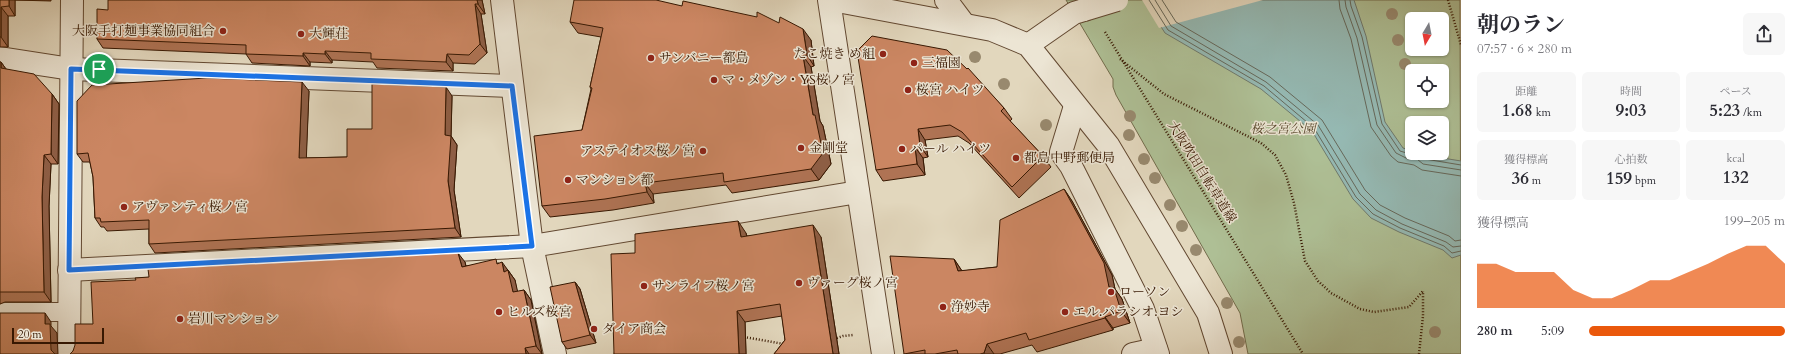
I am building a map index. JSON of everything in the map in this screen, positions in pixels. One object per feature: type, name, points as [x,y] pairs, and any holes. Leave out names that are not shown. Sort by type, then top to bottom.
[{"type":"street","points":[[69,354],[68,312],[72,0]]},
{"type":"street","points":[[502,0],[532,246],[555,354]]},
{"type":"street","points":[[883,354],[830,0],[992,30],[1028,45],[1075,106],[1108,145],[1208,313],[1221,354]]},
{"type":"street","points":[[946,0],[964,24]]},
{"type":"street","points":[[1028,45],[1074,13],[1117,0]]},
{"type":"street","points":[[0,58],[71,69],[512,86]]},
{"type":"street","points":[[1075,106],[1061,152],[1071,166],[1143,309],[1157,351],[1132,354]]},
{"type":"street","points":[[69,270],[532,246],[858,192]]},
{"type":"lane","points":[[5,312],[68,312]]},
{"type":"path","points":[[1448,0],[1461,45]]},
{"type":"path","name":"大阪吹田自転車道線","points":[[1101,26],[1303,354]]},
{"type":"path","points":[[1120,59],[1164,94],[1261,143],[1275,155],[1286,175],[1294,203],[1305,261],[1318,281],[1331,293],[1360,309],[1374,312],[1409,307],[1423,291],[1423,316],[1419,354]]},
{"type":"path","points":[[832,340],[843,336],[859,334]]},
{"type":"path","points":[[741,337],[784,344],[791,343]]},
{"type":"green space","name":"桜之宮公園","points":[[1066,0],[1460,0],[1461,354],[1248,354],[1240,313],[1116,95],[1113,87],[1113,79]]},
{"type":"water","points":[[1144,0],[1354,0],[1366,36],[1385,122],[1403,148],[1405,149],[1405,160],[1449,159],[1461,161],[1461,255],[1452,258],[1443,250],[1399,232],[1371,218],[1353,199],[1312,131],[1261,89],[1165,33]]},
{"type":"pier","points":[[1142,0],[1263,0],[1159,28]]},
{"type":"building","points":[[0,0],[9,0],[9,6],[1,7],[1,37],[0,37]]},
{"type":"building","points":[[108,0],[477,0],[478,4],[475,4],[480,44],[469,55],[447,54],[446,62],[371,59],[371,53],[325,51],[325,54],[303,53],[303,56],[246,54],[246,45],[97,39],[97,9],[108,10]]},
{"type":"building","points":[[574,0],[656,0],[682,6],[683,1],[757,17],[757,12],[779,23],[780,17],[803,29],[807,55],[803,56],[813,115],[815,115],[823,153],[811,169],[724,182],[723,173],[645,183],[647,192],[605,199],[542,206],[534,136],[582,130],[592,88],[590,87],[603,28],[570,22]]},
{"type":"building","points":[[872,36],[947,50],[967,69],[968,68],[1004,108],[1001,111],[1043,156],[1012,187],[962,132],[950,125],[918,129],[920,146],[915,147],[917,164],[876,170],[857,51]]},
{"type":"building","points":[[0,62],[1,68],[34,74],[52,94],[51,154],[44,155],[42,197],[44,292],[0,292]]},
{"type":"building","points":[[207,78],[302,82],[299,158],[347,157],[347,129],[372,129],[372,84],[446,87],[445,135],[451,136],[448,181],[455,228],[149,244],[149,220],[101,222],[100,218],[95,218],[93,177],[88,153],[77,154],[77,101],[92,85]]},
{"type":"building","points":[[1064,189],[1104,263],[1109,287],[1114,288],[1121,311],[1105,318],[1029,340],[1026,333],[987,344],[984,353],[980,354],[958,354],[957,350],[935,354],[925,354],[925,350],[904,354],[890,256],[954,259],[958,271],[997,267],[1000,220]]},
{"type":"building","points":[[738,221],[741,237],[813,225],[833,354],[774,354],[785,340],[780,304],[737,311],[739,354],[614,354],[611,254],[635,253],[635,234]]},
{"type":"building","points":[[458,253],[462,267],[496,259],[497,264],[502,262],[504,272],[508,270],[513,292],[524,290],[536,346],[525,348],[526,354],[70,354],[75,345],[75,324],[93,324],[91,282],[136,280],[135,278],[149,277],[148,269]]},
{"type":"building","points":[[575,282],[590,335],[562,342],[550,287]]},
{"type":"building","points":[[0,313],[45,313],[45,324],[50,324],[51,350],[55,354],[0,354]]},
{"type":"place","name":"大阪手打麺事業協同組合","points":[[223,31]]},
{"type":"place","name":"大輝荘","points":[[301,34]]},
{"type":"place","name":"たこ焼き め組","points":[[883,54]]},
{"type":"place","name":"サンバニー都島","points":[[651,58]]},
{"type":"place","name":"三福園","points":[[914,63]]},
{"type":"place","name":"マ・メゾン・YS桜ノ宮","points":[[714,80]]},
{"type":"place","name":"桜宮 ハイツ","points":[[908,90]]},
{"type":"place","name":"金剛堂","points":[[801,148]]},
{"type":"place","name":"パール ハイツ","points":[[902,149]]},
{"type":"place","name":"アステイオス桜ノ宮","points":[[703,151]]},
{"type":"place","name":"都島中野郵便局","points":[[1016,158]]},
{"type":"place","name":"マンション都","points":[[568,180]]},
{"type":"place","name":"アヴァンティ桜ノ宮","points":[[124,207]]},
{"type":"place","name":"ヴァーグ桜ノ宮","points":[[799,283]]},
{"type":"place","name":"サンライフ桜ノ宮","points":[[644,286]]},
{"type":"place","name":"ローソン","points":[[1111,292]]},
{"type":"place","name":"浄妙寺","points":[[943,307]]},
{"type":"place","name":"ヒルズ桜宮","points":[[499,312]]},
{"type":"place","name":"エル.パラシオ.ヨシ","points":[[1065,312]]},
{"type":"place","name":"岩川マンション","points":[[180,319]]},
{"type":"place","name":"ダイア商会","points":[[594,329]]},
{"type":"route","points":[[71,69],[99,69],[512,86],[532,246],[69,270],[71,69]]}]
